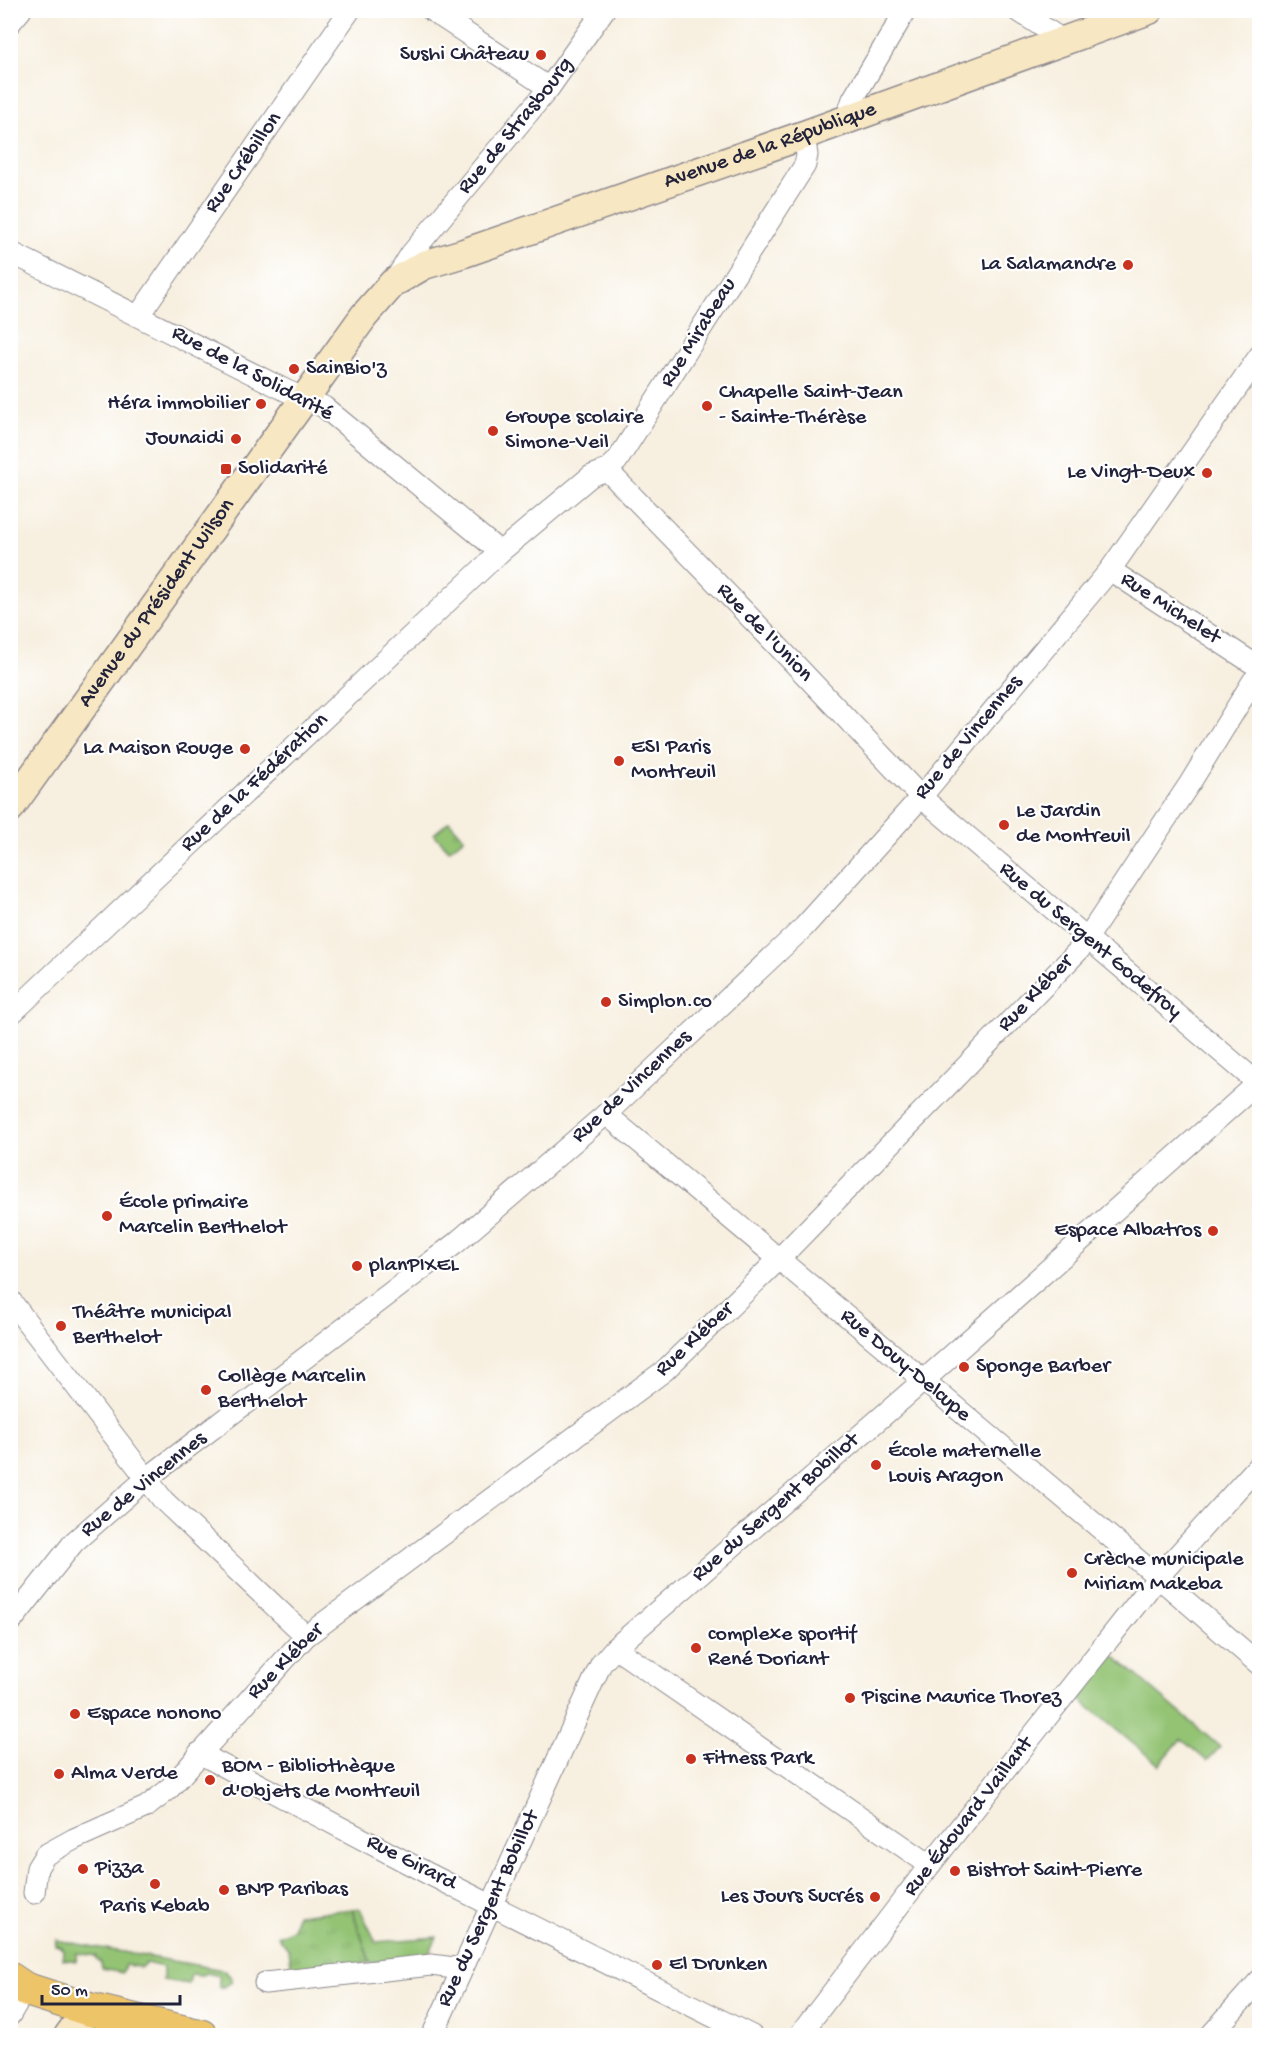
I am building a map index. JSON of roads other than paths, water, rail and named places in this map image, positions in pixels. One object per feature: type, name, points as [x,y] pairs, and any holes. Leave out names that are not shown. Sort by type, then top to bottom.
[{"type":"main road","points":[[15,1994],[201,2036]]},
{"type":"street","points":[[10,23],[21,10]]},
{"type":"street","name":"Rue Crébillon","points":[[139,315],[350,10]]},
{"type":"street","points":[[431,10],[549,88]]},
{"type":"street","name":"Rue de Strasbourg","points":[[431,249],[604,10]]},
{"type":"street","points":[[846,119],[852,99],[906,10]]},
{"type":"street","points":[[1017,10],[1064,41]]},
{"type":"street","name":"Avenue de la République","points":[[306,398],[364,316],[393,284],[424,265],[431,249],[804,135],[1149,10]]},
{"type":"street","name":"Rue Mirabeau","points":[[500,552],[591,476],[607,470],[617,461],[805,165],[807,155],[804,135]]},
{"type":"street","name":"Rue de la Solidarité","points":[[10,252],[287,391],[324,407],[500,552]]},
{"type":"street","name":"Rue de Vincennes","points":[[10,1623],[74,1542],[146,1479],[456,1243],[606,1114],[804,927],[921,797],[1110,570],[1260,355]]},
{"type":"street","name":"Avenue du Président Wilson","points":[[10,808],[306,398]]},
{"type":"street","name":"Rue de l'Union","points":[[607,470],[921,797]]},
{"type":"street","name":"Rue de la Fédération","points":[[10,1015],[500,552]]},
{"type":"street","name":"Rue Michelet","points":[[1110,570],[1260,668]]},
{"type":"street","name":"Rue Kléber","points":[[34,1893],[38,1868],[45,1855],[146,1806],[168,1790],[306,1636],[664,1371],[779,1259],[1080,949],[1190,783],[1253,681],[1260,676]]},
{"type":"street","name":"Rue du Sergent Godefroy","points":[[921,797],[1260,1085]]},
{"type":"street","name":"Rue du Sergent Bobillot","points":[[432,2036],[602,1664],[615,1648],[923,1381],[1249,1092],[1260,1085]]},
{"type":"street","name":"Rue Douy-Delcupe","points":[[606,1114],[1260,1665]]},
{"type":"street","points":[[10,1300],[163,1500],[306,1636]]},
{"type":"street","name":"Rue Édouard Vaillant","points":[[799,2036],[930,1865],[1158,1577],[1260,1464]]},
{"type":"street","points":[[615,1648],[930,1865]]},
{"type":"street","name":"Rue Girard","points":[[199,1753],[427,1873],[752,2036]]},
{"type":"street","points":[[265,1983],[431,1965],[462,1969]]},
{"type":"street","points":[[1210,2036],[1260,1980]]},
{"type":"street","points":[[68,2036],[88,2009]]},
{"type":"place","name":"Sushi Château","points":[[541,55]]},
{"type":"place","name":"La Salamandre","points":[[1128,265]]},
{"type":"place","name":"SainBio'z","points":[[294,369]]},
{"type":"place","name":"Héra immobilier","points":[[261,404]]},
{"type":"place","name":"Chapelle Saint-Jean - Sainte-Thérèse","points":[[707,406]]},
{"type":"place","name":"Groupe scolaire Simone-Veil","points":[[493,431]]},
{"type":"place","name":"Jounaidi","points":[[236,439]]},
{"type":"place","name":"Solidarité","points":[[226,469]]},
{"type":"place","name":"Le Vingt-Deux","points":[[1207,473]]},
{"type":"place","name":"La Maison Rouge","points":[[245,749]]},
{"type":"place","name":"ESI Paris Montreuil","points":[[619,761]]},
{"type":"place","name":"Le Jardin de Montreuil","points":[[1004,825]]},
{"type":"place","name":"Simplon.co","points":[[606,1002]]},
{"type":"place","name":"École primaire Marcelin Berthelot","points":[[107,1216]]},
{"type":"place","name":"Espace Albatros","points":[[1213,1231]]},
{"type":"place","name":"planPIXEL","points":[[357,1266]]},
{"type":"place","name":"Théâtre municipal Berthelot","points":[[61,1326]]},
{"type":"place","name":"Sponge Barber","points":[[964,1367]]},
{"type":"place","name":"Collège Marcelin Berthelot","points":[[206,1390]]},
{"type":"place","name":"École maternelle Louis Aragon","points":[[876,1465]]},
{"type":"place","name":"Crèche municipale Miriam Makeba","points":[[1072,1573]]},
{"type":"place","name":"complexe sportif René Doriant","points":[[696,1648]]},
{"type":"place","name":"Piscine Maurice Thorez","points":[[850,1698]]},
{"type":"place","name":"Espace nonono","points":[[75,1714]]},
{"type":"place","name":"Fitness Park","points":[[691,1759]]},
{"type":"place","name":"Alma Verde","points":[[59,1774]]},
{"type":"place","name":"BOM - Bibliothèque d'Objets de Montreuil","points":[[210,1780]]},
{"type":"place","name":"Pizza","points":[[83,1869]]},
{"type":"place","name":"Bistrot Saint-Pierre","points":[[955,1871]]},
{"type":"place","name":"Paris Kebab","points":[[155,1884]]},
{"type":"place","name":"BNP Paribas","points":[[224,1890]]},
{"type":"place","name":"Les Jours Sucrés","points":[[875,1897]]},
{"type":"place","name":"El Drunken","points":[[657,1965]]}]
